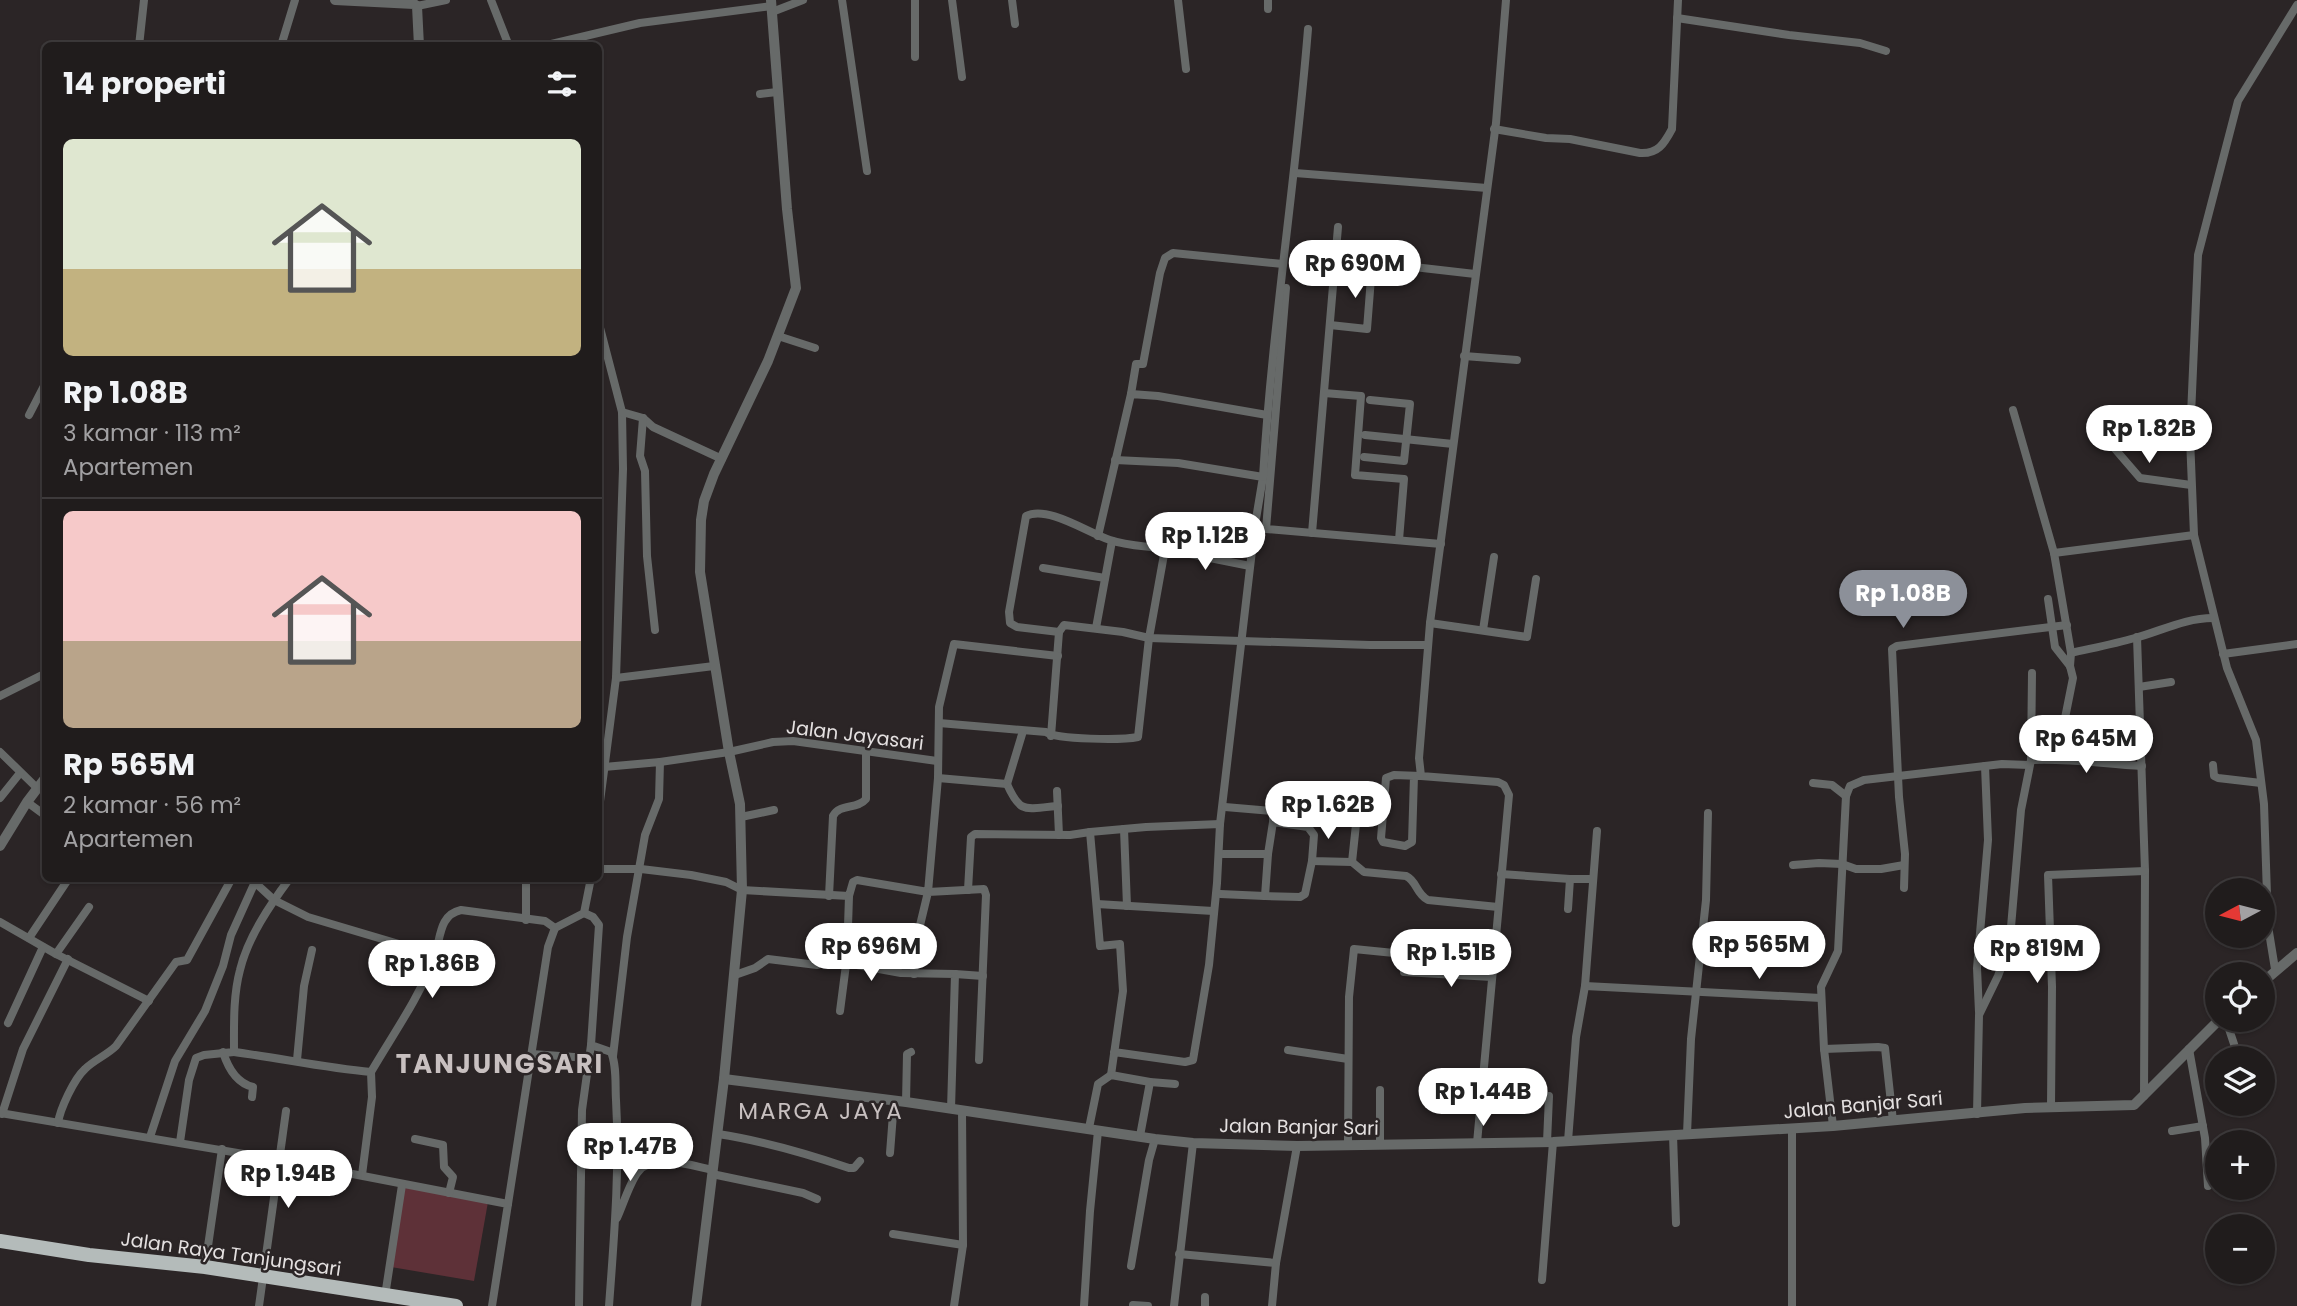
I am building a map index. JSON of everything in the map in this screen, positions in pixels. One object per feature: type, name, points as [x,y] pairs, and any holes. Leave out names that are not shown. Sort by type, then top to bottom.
[{"type":"highway","name":"Jalan Raya Tanjungsari","points":[[0,1241],[153,1263],[205,1267],[456,1306]]},
{"type":"street","points":[[139,42],[144,0]]},
{"type":"street","points":[[282,42],[295,0]]},
{"type":"street","points":[[335,0],[421,4],[446,0]]},
{"type":"street","points":[[491,0],[507,42]]},
{"type":"street","points":[[560,42],[640,23],[803,0]]},
{"type":"street","points":[[842,0],[867,171]]},
{"type":"street","points":[[915,0],[915,57]]},
{"type":"street","points":[[952,0],[962,77]]},
{"type":"street","points":[[1012,0],[1014,24]]},
{"type":"street","points":[[1178,0],[1186,69]]},
{"type":"street","points":[[1477,1143],[1497,906],[1509,804],[1508,790],[1498,782],[1417,776],[1394,775],[1386,778],[1381,838],[1383,842],[1405,846],[1412,842],[1417,776],[1430,622],[1494,129],[1506,0]]},
{"type":"street","points":[[1494,129],[1651,154],[1664,145],[1672,129],[1678,0]]},
{"type":"street","points":[[419,42],[421,4]]},
{"type":"street","points":[[2274,962],[2268,926],[2261,783],[2256,740],[2223,654],[2194,535],[2191,424],[2198,255],[2238,101],[2297,5]]},
{"type":"street","points":[[696,1306],[718,1134],[742,890],[741,817],[700,572],[700,540],[704,501],[778,335],[796,288],[777,92],[772,6]]},
{"type":"street","points":[[1677,18],[1860,43],[1886,51]]},
{"type":"street","points":[[1114,1052],[1185,1062],[1193,1060],[1209,965],[1220,824],[1263,477],[1267,415],[1295,173],[1308,29]]},
{"type":"street","points":[[760,94],[777,92]]},
{"type":"street","points":[[1295,173],[1486,188]]},
{"type":"street","points":[[1312,533],[1338,227]]},
{"type":"street","points":[[1098,536],[1136,364],[1143,364],[1165,258],[1174,253],[1283,264]]},
{"type":"street","points":[[1330,326],[1367,328],[1376,264],[1475,274]]},
{"type":"street","points":[[1286,288],[1266,529],[1441,544]]},
{"type":"street","points":[[602,335],[622,412],[616,678],[602,784]]},
{"type":"street","points":[[778,335],[815,348]]},
{"type":"street","points":[[1464,356],[1517,360]]},
{"type":"street","points":[[29,415],[42,390]]},
{"type":"street","points":[[1324,393],[1361,396],[1355,475],[1404,480],[1399,540]]},
{"type":"street","points":[[1131,394],[1158,396],[1267,415]]},
{"type":"street","points":[[1364,457],[1404,461],[1410,404],[1370,400]]},
{"type":"street","points":[[2012,410],[2054,553],[2071,653],[2070,666],[2074,685],[2057,758]]},
{"type":"street","points":[[622,412],[643,418],[653,427],[722,459]]},
{"type":"street","points":[[643,418],[640,453],[645,471],[654,630]]},
{"type":"street","points":[[1365,435],[1453,444]]},
{"type":"street","points":[[2109,442],[2140,478],[2191,485]]},
{"type":"street","points":[[1115,460],[1178,463],[1263,477]]},
{"type":"street","points":[[1059,632],[1017,627],[1010,623],[1009,612],[1026,516],[1032,513],[1064,519],[1112,541],[1250,566]]},
{"type":"street","points":[[2054,553],[2194,535]]},
{"type":"street","points":[[1096,628],[1112,541]]},
{"type":"street","points":[[939,723],[1046,732],[1051,736],[1076,738],[1138,737],[1149,638],[1165,549]]},
{"type":"street","points":[[1483,630],[1494,557]]},
{"type":"street","points":[[1044,568],[1105,578]]},
{"type":"street","points":[[1430,622],[1527,637],[1536,579]]},
{"type":"street","points":[[2048,599],[2055,647],[2070,666]]},
{"type":"street","points":[[2071,653],[2137,638],[2166,626],[2200,618],[2213,618]]},
{"type":"street","points":[[1051,736],[1059,632],[1065,625],[1149,638],[1428,645]]},
{"type":"street","points":[[1904,888],[1905,865],[1891,652],[1893,647],[2067,625]]},
{"type":"street","points":[[2137,638],[2145,871],[2144,1096]]},
{"type":"street","points":[[914,974],[915,946],[928,891],[938,778],[939,723],[945,679],[954,644],[1058,656]]},
{"type":"street","points":[[2223,654],[2297,644]]},
{"type":"street","points":[[616,678],[714,666]]},
{"type":"street","points":[[1979,1016],[2007,952],[2011,928],[2021,810],[2030,762],[2032,673]]},
{"type":"street","points":[[0,696],[42,675]]},
{"type":"street","points":[[2139,687],[2171,682]]},
{"type":"street","points":[[1023,731],[1007,784],[1016,804],[1021,808],[1058,806]]},
{"type":"street","name":"Jalan Jayasari","points":[[604,767],[660,762],[729,752],[773,742],[793,741],[937,761]]},
{"type":"street","points":[[829,896],[833,816],[840,809],[859,804],[866,799],[866,751]]},
{"type":"street","points":[[0,752],[37,788]]},
{"type":"street","points":[[1833,1126],[1824,1049],[1821,987],[1838,951],[1846,796],[1850,786],[1864,780],[1899,775],[2057,758],[2142,766]]},
{"type":"street","points":[[609,1306],[615,1221],[617,1117],[613,1056],[627,937],[645,835],[659,799],[660,762]]},
{"type":"street","points":[[2213,765],[2214,776],[2218,778],[2261,783]]},
{"type":"street","points":[[1977,1114],[1977,968],[1988,840],[1984,766]]},
{"type":"street","points":[[0,797],[20,773]]},
{"type":"street","points":[[938,778],[1007,784]]},
{"type":"street","points":[[0,846],[42,782]]},
{"type":"street","points":[[1813,783],[1832,785],[1846,796]]},
{"type":"street","points":[[1057,791],[1059,835]]},
{"type":"street","points":[[1352,862],[1359,796]]},
{"type":"street","points":[[27,802],[42,813]]},
{"type":"street","points":[[1225,807],[1273,811],[1265,897]]},
{"type":"street","points":[[741,817],[774,810]]},
{"type":"street","points":[[1687,1134],[1696,991],[1706,900],[1708,813]]},
{"type":"street","points":[[1220,894],[1300,897],[1305,894],[1312,861],[1314,838],[1311,829],[1273,821]]},
{"type":"street","points":[[968,890],[971,837],[975,834],[1059,835],[1220,824]]},
{"type":"street","points":[[1124,829],[1127,906]]},
{"type":"street","points":[[1567,1142],[1576,1037],[1585,986],[1597,831]]},
{"type":"street","points":[[1090,832],[1100,946],[1120,944],[1123,991],[1111,1075]]},
{"type":"street","points":[[1223,853],[1268,854]]},
{"type":"street","points":[[1312,861],[1352,862],[1364,872],[1406,876],[1412,879],[1420,897],[1428,900],[1497,906]]},
{"type":"street","points":[[1793,865],[1842,864],[1856,869],[1881,869],[1905,865]]},
{"type":"street","points":[[602,869],[641,869],[726,882],[742,890],[849,896]]},
{"type":"street","points":[[2051,1107],[2052,988],[2048,875],[2145,871]]},
{"type":"street","points":[[1501,874],[1593,879]]},
{"type":"street","points":[[1568,909],[1570,879]]},
{"type":"street","points":[[840,1011],[850,888],[857,880],[928,891],[984,889],[986,895],[979,1060]]},
{"type":"street","points":[[29,938],[66,882]]},
{"type":"street","points":[[58,1123],[69,1094],[85,1069],[116,1046],[176,962],[187,960],[230,882]]},
{"type":"street","points":[[150,1137],[175,1061],[205,1011],[252,882]]},
{"type":"street","points":[[255,882],[274,900],[309,917],[436,955]]},
{"type":"street","points":[[234,1052],[235,997],[240,970],[247,949],[287,882]]},
{"type":"street","points":[[526,882],[526,920]]},
{"type":"street","points":[[584,913],[590,882]]},
{"type":"street","points":[[1097,904],[1213,911]]},
{"type":"street","points":[[56,954],[89,907]]},
{"type":"street","points":[[362,1175],[372,1097],[371,1072],[412,1007],[436,955],[444,919],[461,910],[545,921],[555,928]]},
{"type":"street","points":[[492,1306],[548,947],[555,928],[584,913]]},
{"type":"street","points":[[579,1306],[582,1256],[582,1110],[591,1045],[599,925],[593,917],[584,913]]},
{"type":"street","points":[[0,922],[149,1001]]},
{"type":"street","points":[[8,1023],[43,947]]},
{"type":"street","points":[[1348,1144],[1349,997],[1354,949],[1404,954],[1404,972],[1492,976]]},
{"type":"street","points":[[297,1060],[303,997],[313,950]]},
{"type":"street","points":[[2275,970],[2297,953]]},
{"type":"street","points":[[68,959],[23,1049],[1,1113],[281,1160],[508,1204]]},
{"type":"street","points":[[735,975],[755,968],[768,959],[817,965]]},
{"type":"street","points":[[846,963],[862,968],[914,974],[983,976]]},
{"type":"street","points":[[954,1306],[963,1245],[957,1109],[951,1059],[955,974]]},
{"type":"street","points":[[1585,986],[1821,998]]},
{"type":"street","name":"Jalan Banjar Sari","points":[[724,1079],[1193,1143],[1297,1146],[1567,1142],[1833,1126],[2025,1108],[2134,1105],[2206,1032]]},
{"type":"street","points":[[591,1045],[611,1052],[613,1056]]},
{"type":"street","points":[[1824,1049],[1878,1046],[1885,1048],[1893,1121]]},
{"type":"street","points":[[2189,1049],[2203,1126],[2205,1156]]},
{"type":"street","points":[[1287,1050],[1348,1059]]},
{"type":"street","points":[[223,1052],[238,1079],[246,1086],[253,1087],[254,1093],[251,1097]]},
{"type":"street","points":[[180,1142],[189,1080],[196,1058],[234,1052],[371,1072]]},
{"type":"street","points":[[890,1153],[907,1054],[911,1052]]},
{"type":"street","points":[[532,1054],[588,1058]]},
{"type":"street","points":[[1084,1306],[1093,1129],[1098,1084],[1111,1075],[1175,1084]]},
{"type":"street","points":[[1140,1136],[1150,1082]]},
{"type":"street","points":[[1380,1090],[1380,1145]]},
{"type":"street","points":[[1542,1280],[1550,1142],[1549,1096]]},
{"type":"street","points":[[259,1306],[286,1111]]},
{"type":"street","points":[[2172,1131],[2203,1126]]},
{"type":"street","points":[[1792,1129],[1792,1306]]},
{"type":"street","points":[[718,1134],[764,1141],[849,1168],[854,1168],[860,1161]]},
{"type":"street","points":[[1673,1135],[1676,1223]]},
{"type":"street","points":[[415,1139],[443,1145],[443,1167],[453,1177],[449,1193]]},
{"type":"street","points":[[1131,1266],[1149,1160],[1156,1139]]},
{"type":"street","points":[[1174,1306],[1193,1143]]},
{"type":"street","points":[[1272,1306],[1276,1263],[1297,1146]]},
{"type":"street","points":[[205,1267],[222,1150]]},
{"type":"street","points":[[615,1221],[637,1173],[648,1164],[670,1163],[803,1193],[817,1199]]},
{"type":"street","points":[[385,1296],[402,1185]]},
{"type":"street","points":[[892,1234],[963,1245]]},
{"type":"street","points":[[1179,1254],[1276,1263]]},
{"type":"street","points":[[1133,1305],[1148,1306]]},
{"type":"shaded area","points":[[404,1187],[488,1202],[474,1281],[391,1267]]},
{"type":"district","name":"TANJUNGSARI","points":[[500,1064]]},
{"type":"district","name":"MARGA JAYA","points":[[821,1111]]}]
